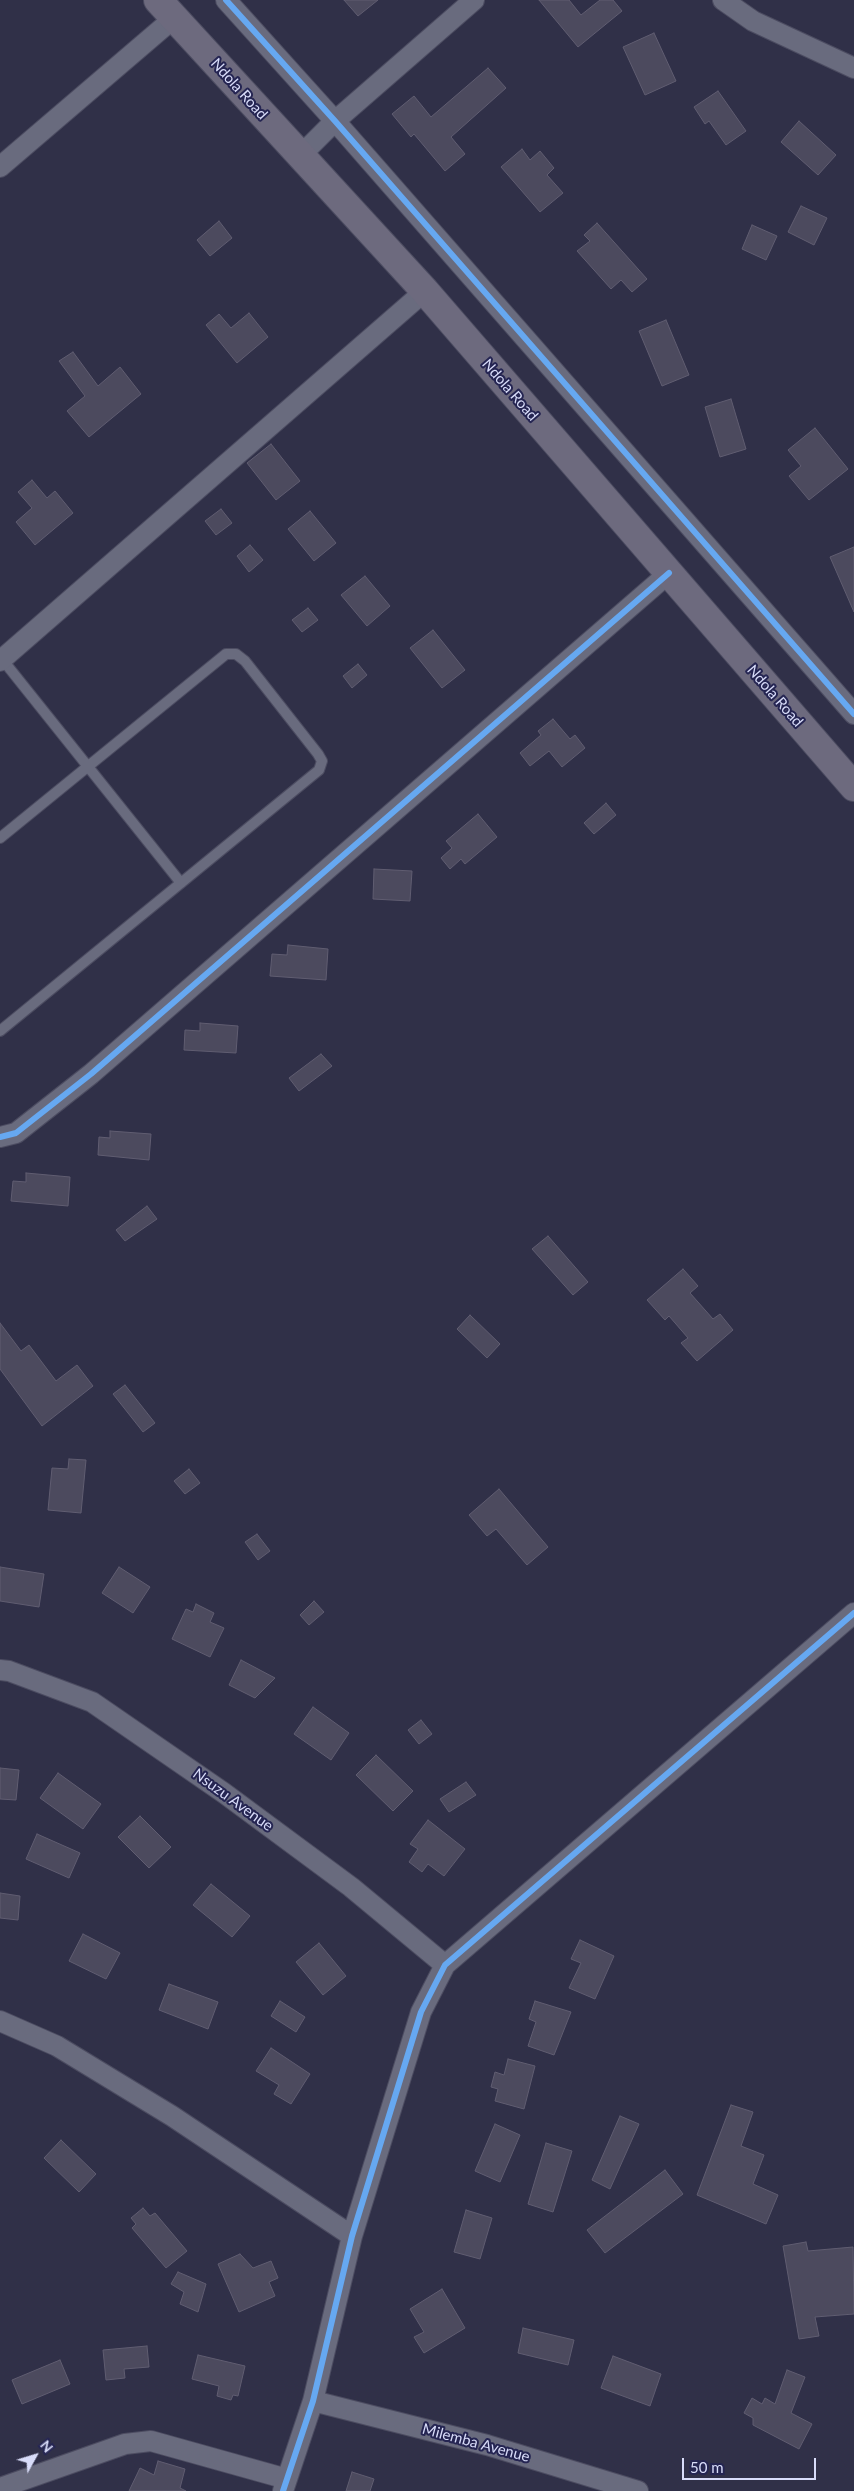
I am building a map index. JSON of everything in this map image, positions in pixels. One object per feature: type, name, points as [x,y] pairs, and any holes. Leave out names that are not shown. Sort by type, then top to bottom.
[{"type":"main road","name":"Ndola Road","points":[[166,9],[425,291],[854,786]]},
{"type":"street","points":[[226,0],[334,120],[854,714]]},
{"type":"street","points":[[300,156],[334,120],[474,0]]},
{"type":"street","points":[[723,0],[753,21],[854,68]]},
{"type":"street","points":[[0,167],[166,9]]},
{"type":"street","points":[[1,660],[425,291]]},
{"type":"street","points":[[0,1137],[16,1133],[91,1074],[669,573]]},
{"type":"street","points":[[0,2488],[125,2444],[151,2441],[285,2485],[313,2401],[352,2236],[421,2012],[445,1965],[854,1613]]},
{"type":"street","name":"Nsuzu Avenue","points":[[0,1670],[9,1671],[92,1702],[224,1793],[351,1887],[445,1965]]},
{"type":"street","points":[[0,2021],[66,2051],[172,2116],[352,2236]]},
{"type":"street","name":"Milemba Avenue","points":[[313,2401],[487,2444],[638,2491]]},
{"type":"lane","points":[[0,838],[226,654],[236,654],[245,661],[322,761],[319,770],[1,1029]]},
{"type":"lane","points":[[1,660],[181,883]]},
{"type":"building","points":[[344,0],[378,0],[358,16]]},
{"type":"building","points":[[539,0],[569,0],[581,15],[600,0],[613,0],[622,11],[578,47]]},
{"type":"building","points":[[654,33],[676,81],[645,95],[623,47]]},
{"type":"building","points":[[488,68],[506,88],[451,137],[465,154],[445,171],[414,134],[411,137],[392,114],[414,96],[431,117]]},
{"type":"building","points":[[718,91],[746,131],[726,145],[709,121],[705,124],[694,107]]},
{"type":"building","points":[[799,121],[836,155],[818,175],[781,142]]},
{"type":"building","points":[[522,149],[530,160],[540,151],[554,168],[547,175],[563,193],[540,212],[501,167]]},
{"type":"building","points":[[801,206],[827,218],[814,245],[788,232]]},
{"type":"building","points":[[219,221],[232,238],[210,256],[197,240]]},
{"type":"building","points":[[597,223],[647,279],[632,292],[621,280],[611,289],[577,251],[590,241],[584,235]]},
{"type":"building","points":[[752,225],[777,236],[766,260],[742,249]]},
{"type":"building","points":[[249,313],[268,337],[237,363],[206,325],[219,314],[231,328]]},
{"type":"building","points":[[666,320],[689,375],[662,386],[639,331]]},
{"type":"building","points":[[73,352],[98,386],[120,367],[141,394],[89,437],[67,411],[85,396],[59,361]]},
{"type":"building","points":[[731,399],[746,449],[720,457],[705,407]]},
{"type":"building","points":[[815,428],[848,469],[809,500],[789,476],[801,466],[788,450]]},
{"type":"building","points":[[271,444],[300,481],[276,500],[247,463]]},
{"type":"building","points":[[32,480],[47,498],[55,491],[73,513],[35,545],[16,522],[32,508],[18,492]]},
{"type":"building","points":[[221,509],[232,523],[216,535],[205,521]]},
{"type":"building","points":[[310,511],[336,543],[314,561],[288,529]]},
{"type":"building","points":[[250,545],[263,560],[249,572],[237,556]]},
{"type":"building","points":[[854,547],[854,612],[830,557]]},
{"type":"building","points":[[365,576],[390,606],[367,626],[341,595]]},
{"type":"building","points":[[308,608],[318,620],[302,632],[292,620]]},
{"type":"building","points":[[433,630],[465,670],[442,688],[410,648]]},
{"type":"building","points":[[358,664],[367,675],[352,688],[343,676]]},
{"type":"building","points":[[553,719],[570,739],[575,735],[585,748],[562,767],[549,751],[530,766],[520,753],[541,735],[538,731]]},
{"type":"building","points":[[606,803],[616,815],[594,834],[584,823]]},
{"type":"building","points":[[478,814],[497,837],[465,864],[461,859],[450,869],[441,858],[452,848],[446,841]]},
{"type":"building","points":[[374,869],[412,871],[410,901],[373,899]]},
{"type":"building","points":[[288,945],[328,949],[326,980],[270,976],[272,954],[287,955]]},
{"type":"building","points":[[200,1023],[238,1026],[236,1053],[184,1050],[185,1030],[200,1031]]},
{"type":"building","points":[[321,1054],[332,1066],[299,1091],[289,1078]]},
{"type":"building","points":[[110,1131],[151,1134],[149,1160],[98,1155],[99,1137],[110,1138]]},
{"type":"building","points":[[26,1173],[70,1177],[68,1206],[11,1201],[13,1181],[26,1182]]},
{"type":"building","points":[[147,1206],[157,1219],[125,1241],[116,1230]]},
{"type":"building","points":[[548,1236],[588,1282],[573,1295],[532,1249]]},
{"type":"building","points":[[683,1269],[698,1286],[690,1293],[713,1319],[720,1314],[733,1330],[697,1361],[681,1343],[688,1338],[669,1316],[665,1320],[647,1300]]},
{"type":"building","points":[[470,1315],[500,1344],[487,1358],[457,1329]]},
{"type":"building","points":[[0,1323],[21,1351],[29,1345],[56,1381],[77,1365],[93,1386],[42,1426],[0,1369]]},
{"type":"building","points":[[125,1385],[155,1423],[143,1432],[113,1394]]},
{"type":"building","points":[[69,1459],[86,1460],[81,1513],[48,1510],[52,1468],[68,1469]]},
{"type":"building","points":[[189,1469],[200,1483],[185,1494],[174,1481]]},
{"type":"building","points":[[499,1489],[548,1547],[527,1565],[496,1529],[487,1536],[469,1515]]},
{"type":"building","points":[[257,1534],[270,1551],[258,1560],[245,1542]]},
{"type":"building","points":[[0,1567],[44,1574],[39,1607],[0,1601]]},
{"type":"building","points":[[119,1567],[150,1587],[133,1613],[102,1593]]},
{"type":"building","points":[[314,1601],[324,1612],[309,1625],[300,1615]]},
{"type":"building","points":[[196,1604],[214,1613],[210,1622],[224,1628],[210,1657],[172,1639],[186,1609],[193,1612]]},
{"type":"building","points":[[241,1660],[275,1678],[255,1698],[229,1685]]},
{"type":"building","points":[[313,1707],[349,1733],[331,1760],[294,1734]]},
{"type":"building","points":[[421,1720],[432,1734],[419,1744],[408,1730]]},
{"type":"building","points":[[376,1755],[413,1791],[393,1811],[356,1775]]},
{"type":"building","points":[[0,1768],[19,1770],[16,1800],[0,1799]]},
{"type":"building","points":[[58,1773],[101,1804],[83,1829],[40,1798]]},
{"type":"building","points":[[466,1782],[476,1795],[449,1812],[440,1799]]},
{"type":"building","points":[[140,1816],[171,1847],[149,1868],[118,1837]]},
{"type":"building","points":[[428,1820],[465,1849],[444,1876],[428,1864],[422,1872],[409,1862],[418,1849],[410,1844]]},
{"type":"building","points":[[37,1834],[80,1853],[69,1878],[26,1859]]},
{"type":"building","points":[[211,1884],[250,1916],[232,1937],[193,1905]]},
{"type":"building","points":[[0,1893],[20,1896],[18,1920],[0,1918]]},
{"type":"building","points":[[83,1934],[120,1953],[106,1979],[69,1961]]},
{"type":"building","points":[[580,1940],[614,1956],[595,1999],[569,1988],[581,1963],[571,1959]]},
{"type":"building","points":[[319,1943],[346,1976],[323,1995],[296,1962]]},
{"type":"building","points":[[169,1984],[218,2002],[208,2029],[159,2010]]},
{"type":"building","points":[[280,2001],[305,2017],[296,2032],[271,2016]]},
{"type":"building","points":[[535,2001],[571,2012],[554,2055],[528,2046],[536,2022],[529,2019]]},
{"type":"building","points":[[271,2048],[310,2074],[291,2104],[274,2094],[279,2085],[256,2071]]},
{"type":"building","points":[[508,2059],[535,2066],[524,2109],[495,2101],[498,2089],[491,2087],[495,2072],[504,2075]]},
{"type":"building","points":[[731,2105],[753,2112],[741,2146],[764,2155],[753,2184],[778,2195],[766,2224],[697,2195]]},
{"type":"building","points":[[620,2116],[639,2124],[610,2189],[592,2180]]},
{"type":"building","points":[[495,2124],[520,2135],[500,2182],[475,2171]]},
{"type":"building","points":[[61,2140],[96,2174],[79,2192],[44,2158]]},
{"type":"building","points":[[546,2143],[572,2151],[553,2212],[528,2204]]},
{"type":"building","points":[[665,2170],[683,2194],[605,2253],[587,2230]]},
{"type":"building","points":[[143,2208],[150,2216],[155,2213],[187,2251],[166,2268],[132,2228],[136,2224],[131,2218]]},
{"type":"building","points":[[466,2210],[492,2218],[480,2259],[454,2252]]},
{"type":"building","points":[[806,2242],[808,2251],[853,2247],[854,2314],[815,2317],[819,2336],[799,2339],[783,2246]]},
{"type":"building","points":[[240,2254],[253,2268],[271,2261],[278,2278],[269,2282],[275,2296],[239,2312],[218,2264]]},
{"type":"building","points":[[178,2272],[206,2284],[198,2312],[180,2304],[184,2292],[171,2284]]},
{"type":"building","points":[[442,2289],[465,2328],[424,2353],[414,2337],[424,2332],[410,2309]]},
{"type":"building","points":[[523,2328],[574,2340],[568,2365],[518,2353]]},
{"type":"building","points":[[147,2346],[149,2367],[124,2369],[125,2378],[106,2380],[103,2350]]},
{"type":"building","points":[[198,2355],[245,2366],[238,2396],[233,2395],[231,2400],[217,2396],[219,2386],[192,2379]]},
{"type":"building","points":[[613,2356],[661,2374],[650,2406],[601,2388]]},
{"type":"building","points":[[60,2360],[70,2384],[22,2404],[12,2380]]},
{"type":"building","points":[[787,2370],[805,2377],[791,2413],[812,2424],[799,2449],[753,2425],[753,2418],[744,2413],[752,2398],[762,2404],[765,2398],[775,2404]]},
{"type":"building","points":[[158,2461],[185,2469],[180,2488],[186,2491],[129,2491],[140,2468],[154,2475]]},
{"type":"building","points":[[352,2472],[374,2479],[370,2491],[346,2491]]},
{"type":"cycle path","points":[[226,0],[335,121],[854,714]]},
{"type":"cycle path","points":[[0,1137],[16,1133],[91,1074],[669,573]]},
{"type":"cycle path","points":[[283,2491],[313,2401],[352,2236],[421,2012],[445,1965],[854,1613]]}]
